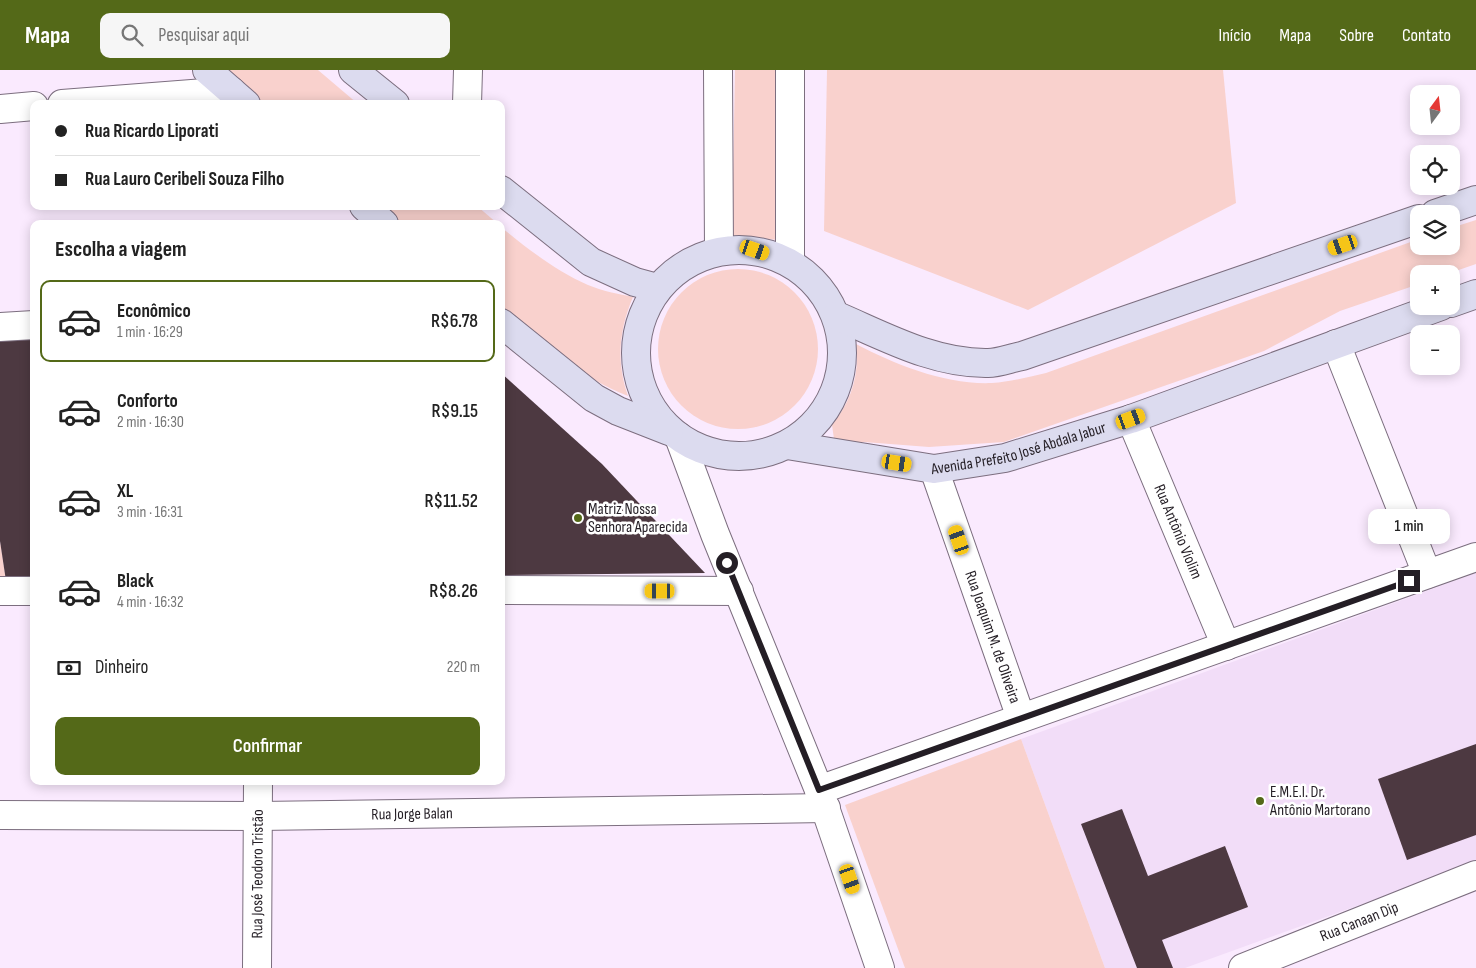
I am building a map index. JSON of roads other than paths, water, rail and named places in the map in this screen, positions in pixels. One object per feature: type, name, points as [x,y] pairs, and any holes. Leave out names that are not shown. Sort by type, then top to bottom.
[{"type":"street","points":[[207,70],[238,97]]},
{"type":"street","points":[[353,70],[390,100]]},
{"type":"street","points":[[467,100],[468,70]]},
{"type":"street","points":[[718,70],[719,251]]},
{"type":"street","points":[[790,70],[790,262]]},
{"type":"street","points":[[163,100],[238,97]]},
{"type":"street","points":[[0,109],[30,106]]},
{"type":"street","points":[[505,193],[591,262],[635,282],[657,288]]},
{"type":"street","points":[[1460,205],[1476,200]]},
{"type":"street","points":[[368,210],[380,220]]},
{"type":"street","points":[[837,316],[922,352],[957,360],[989,363],[1022,356],[1410,222]]},
{"type":"street","points":[[505,326],[594,398],[618,412],[676,435],[702,449],[726,456],[751,456],[787,445],[811,428],[830,404],[841,376],[843,345],[837,316],[818,284],[790,262],[755,250],[719,251],[685,264],[657,288],[642,315],[635,347],[638,378],[651,408],[676,435],[822,799],[880,968]]},
{"type":"street","points":[[1460,300],[1476,294]]},
{"type":"street","name":"Avenida Prefeito José Abdala Jabur","points":[[787,445],[934,469],[1005,458],[1131,419],[1417,315]]},
{"type":"street","points":[[0,327],[30,324]]},
{"type":"street","points":[[1336,344],[1427,574]]},
{"type":"street","name":"Rua Antônio Violim","points":[[1131,419],[1226,646]]},
{"type":"street","name":"Rua Joaquim M. de Oliveira","points":[[934,469],[1022,718]]},
{"type":"street","name":"Rua Jorge Balan","points":[[0,815],[259,816],[822,799],[1022,718],[1476,557]]},
{"type":"street","points":[[505,590],[739,591]]},
{"type":"street","points":[[0,591],[30,591]]},
{"type":"street","name":"Rua José Teodoro Tristão","points":[[257,968],[258,785]]},
{"type":"street","name":"Rua Canaan Dip","points":[[1243,968],[1476,875]]},
{"type":"place","name":"Matriz Nossa Senhora Aparecida","points":[[578,518]]},
{"type":"place","name":"E.M.E.I. Dr. Antônio Martorano","points":[[1260,801]]}]
